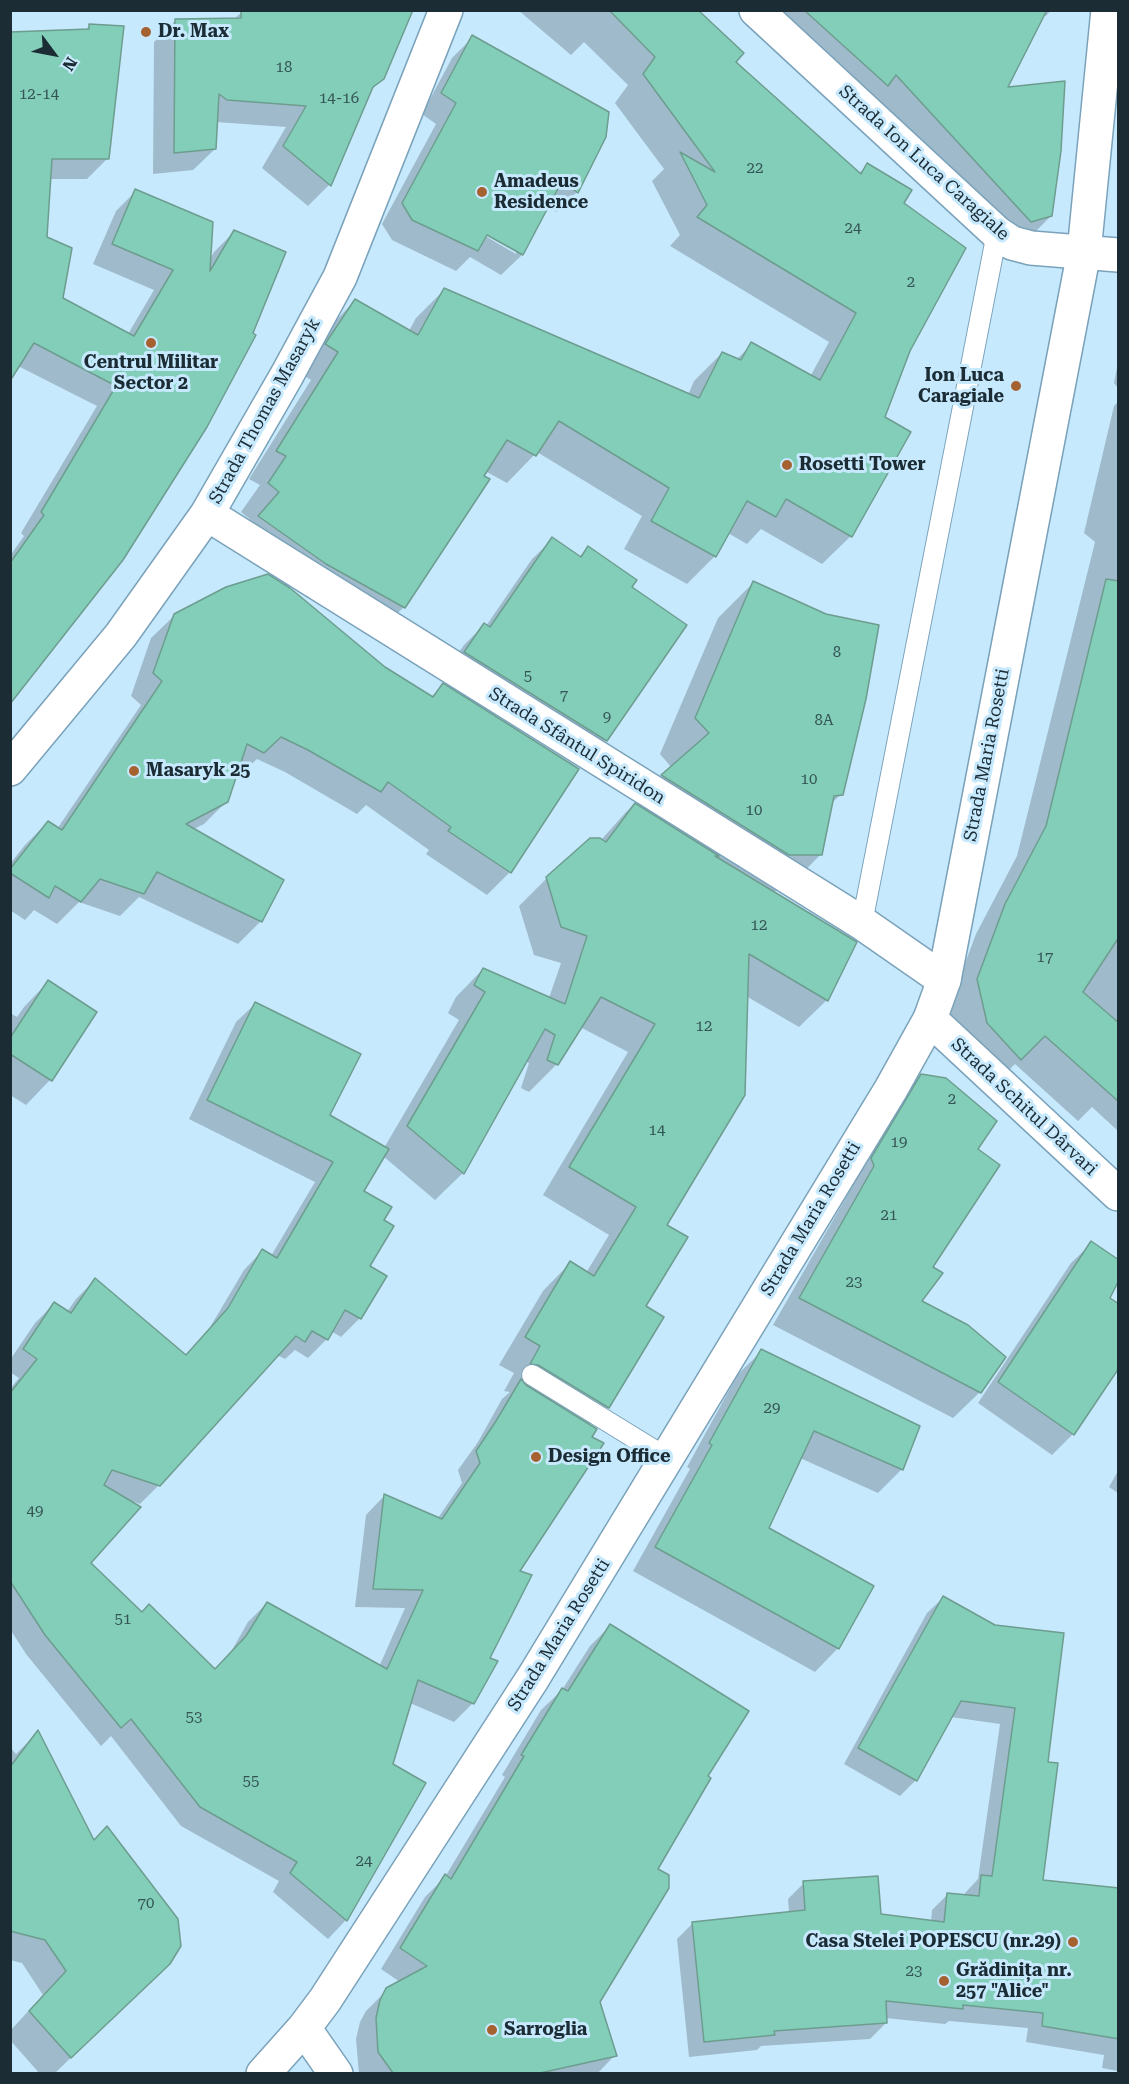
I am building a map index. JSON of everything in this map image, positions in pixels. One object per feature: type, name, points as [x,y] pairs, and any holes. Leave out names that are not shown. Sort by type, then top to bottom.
[{"type":"street","name":"Strada Thomas Masaryk","points":[[10,769],[121,634],[207,514],[287,375],[340,277],[446,10]]},
{"type":"street","name":"Strada Ion Luca Caragiale","points":[[756,10],[997,233],[1012,243],[1031,248],[1119,255]]},
{"type":"street","name":"Strada Maria Rosetti","points":[[263,2073],[304,2028],[325,2000],[527,1688],[891,1089],[930,1019],[944,980],[1084,252],[1108,10]]},
{"type":"street","name":"Strada Sfântul Spiridon","points":[[207,514],[862,923],[944,980]]},
{"type":"street","name":"Strada Schitul Dârvari","points":[[930,1019],[1119,1194]]},
{"type":"street","points":[[304,2028],[336,2073]]},
{"type":"lane","points":[[862,923],[997,233]]},
{"type":"lane","points":[[532,1375],[667,1458]]},
{"type":"building","points":[[241,10],[413,10],[384,79],[373,87],[331,186],[283,146],[306,106],[227,100],[219,94],[216,149],[174,153],[175,19],[241,18]]},
{"type":"building","points":[[609,10],[698,10],[744,53],[736,62],[861,174],[867,163],[912,190],[904,203],[966,248],[910,351],[885,417],[911,432],[852,537],[786,499],[776,517],[747,501],[716,557],[651,521],[669,488],[559,421],[536,456],[507,440],[484,476],[490,479],[405,608],[326,564],[258,516],[279,492],[268,483],[286,456],[276,451],[338,352],[325,344],[355,299],[418,335],[444,288],[699,398],[722,352],[741,360],[751,342],[820,380],[856,313],[697,217],[707,205],[680,152],[715,172],[643,74],[655,57]]},
{"type":"building","points":[[804,10],[1047,10],[1008,87],[1065,81],[1061,151],[1052,216],[1031,222],[896,75],[888,86]]},
{"type":"building","points":[[89,24],[124,26],[109,159],[52,159],[47,237],[72,248],[63,298],[134,336],[173,270],[112,244],[135,189],[213,222],[210,271],[234,230],[286,252],[253,333],[256,335],[207,427],[123,560],[10,704],[10,563],[44,515],[41,512],[116,386],[34,343],[10,381],[10,32],[89,29]]},
{"type":"building","points":[[472,35],[609,112],[606,137],[578,193],[562,181],[523,255],[487,235],[478,251],[412,220],[402,203],[456,103],[441,93]]},
{"type":"building","points":[[552,537],[581,557],[588,546],[637,580],[632,587],[687,625],[607,741],[464,652],[484,623],[490,627]]},
{"type":"building","points":[[268,574],[290,588],[385,667],[433,697],[443,683],[579,769],[511,873],[448,831],[451,827],[388,782],[381,792],[281,737],[264,753],[247,744],[228,802],[186,824],[284,880],[262,922],[157,872],[144,894],[100,879],[81,902],[55,886],[49,898],[10,873],[10,869],[48,821],[62,830],[162,681],[153,673],[174,614],[226,587]]},
{"type":"building","points":[[1106,579],[1119,581],[1119,937],[1083,992],[1119,1023],[1119,1102],[1045,1036],[1021,1060],[987,1023],[977,979],[1005,904],[1046,826]]},
{"type":"building","points":[[753,581],[826,614],[879,625],[866,699],[843,795],[834,796],[822,855],[789,855],[661,775],[709,733],[695,718]]},
{"type":"building","points":[[635,803],[719,856],[715,856],[857,942],[828,1001],[749,954],[745,1095],[667,1225],[688,1237],[646,1306],[664,1317],[609,1408],[538,1365],[530,1364],[540,1346],[525,1337],[570,1261],[594,1276],[636,1207],[569,1167],[655,1024],[601,997],[558,1065],[547,1060],[555,1035],[545,1029],[464,1174],[407,1126],[485,992],[474,985],[483,968],[565,1004],[587,936],[561,927],[546,877],[590,838],[600,838],[606,842]]},
{"type":"building","points":[[48,980],[97,1012],[52,1081],[10,1054],[10,1038]]},
{"type":"building","points":[[255,1002],[361,1054],[330,1115],[389,1149],[364,1191],[392,1207],[384,1220],[394,1226],[370,1266],[387,1276],[361,1319],[345,1310],[328,1340],[312,1331],[305,1342],[296,1336],[160,1486],[112,1470],[104,1485],[141,1507],[91,1563],[142,1612],[149,1604],[215,1669],[246,1636],[267,1602],[387,1669],[423,1590],[373,1589],[384,1494],[442,1519],[480,1463],[476,1451],[521,1379],[526,1385],[597,1429],[592,1437],[604,1443],[520,1571],[532,1575],[490,1658],[498,1661],[474,1704],[418,1680],[393,1764],[426,1783],[347,1921],[290,1873],[297,1862],[200,1807],[131,1719],[121,1728],[45,1635],[10,1581],[10,1393],[37,1359],[23,1349],[54,1302],[71,1313],[95,1278],[186,1355],[228,1308],[262,1249],[277,1258],[333,1162],[207,1100]]},
{"type":"building","points":[[921,1074],[946,1078],[997,1121],[978,1149],[1000,1165],[933,1267],[943,1273],[922,1301],[968,1325],[1006,1357],[981,1393],[799,1298],[874,1166],[871,1158]]},
{"type":"building","points":[[1091,1241],[1119,1260],[1119,1280],[1110,1298],[1119,1304],[1119,1368],[1074,1435],[998,1382]]},
{"type":"building","points":[[761,1349],[920,1426],[903,1470],[814,1431],[769,1528],[874,1586],[839,1649],[655,1547],[712,1445],[709,1443]]},
{"type":"building","points":[[943,1596],[995,1625],[1064,1633],[1048,1762],[1058,1763],[1043,1880],[1119,1888],[1119,2039],[1042,2026],[1043,2013],[963,2005],[963,2009],[886,2001],[887,2023],[774,2031],[775,2035],[704,2042],[692,1922],[805,1910],[803,1881],[878,1876],[881,1914],[944,1922],[947,1893],[979,1896],[981,1875],[992,1876],[1015,1708],[961,1701],[917,1781],[858,1748]]},
{"type":"building","points":[[610,1624],[749,1711],[708,1776],[711,1778],[658,1869],[669,1875],[669,1888],[600,2002],[617,2056],[540,2073],[393,2073],[378,2052],[376,2018],[380,2000],[386,1988],[427,1966],[400,1948],[445,1874],[451,1879],[562,1688],[568,1691]]},
{"type":"building","points":[[38,1730],[94,1840],[107,1826],[178,1919],[181,1946],[170,1964],[71,2058],[29,2011],[66,1971],[45,1940],[10,1931],[10,1767]]},
{"type":"place","name":"Dr. Max","points":[[146,32]]},
{"type":"place","name":"Amadeus Residence","points":[[482,192]]},
{"type":"place","name":"Centrul Militar Sector 2","points":[[151,343]]},
{"type":"place","name":"Ion Luca Caragiale","points":[[1016,386]]},
{"type":"place","name":"Rosetti Tower","points":[[787,465]]},
{"type":"place","name":"Masaryk 25","points":[[134,771]]},
{"type":"place","name":"Design Office","points":[[536,1457]]},
{"type":"place","name":"Casa Stelei POPESCU (nr.29)","points":[[1073,1942]]},
{"type":"place","name":"Grădinița nr. 257 \"Alice\"","points":[[944,1981]]},
{"type":"place","name":"Sarroglia","points":[[492,2030]]}]
